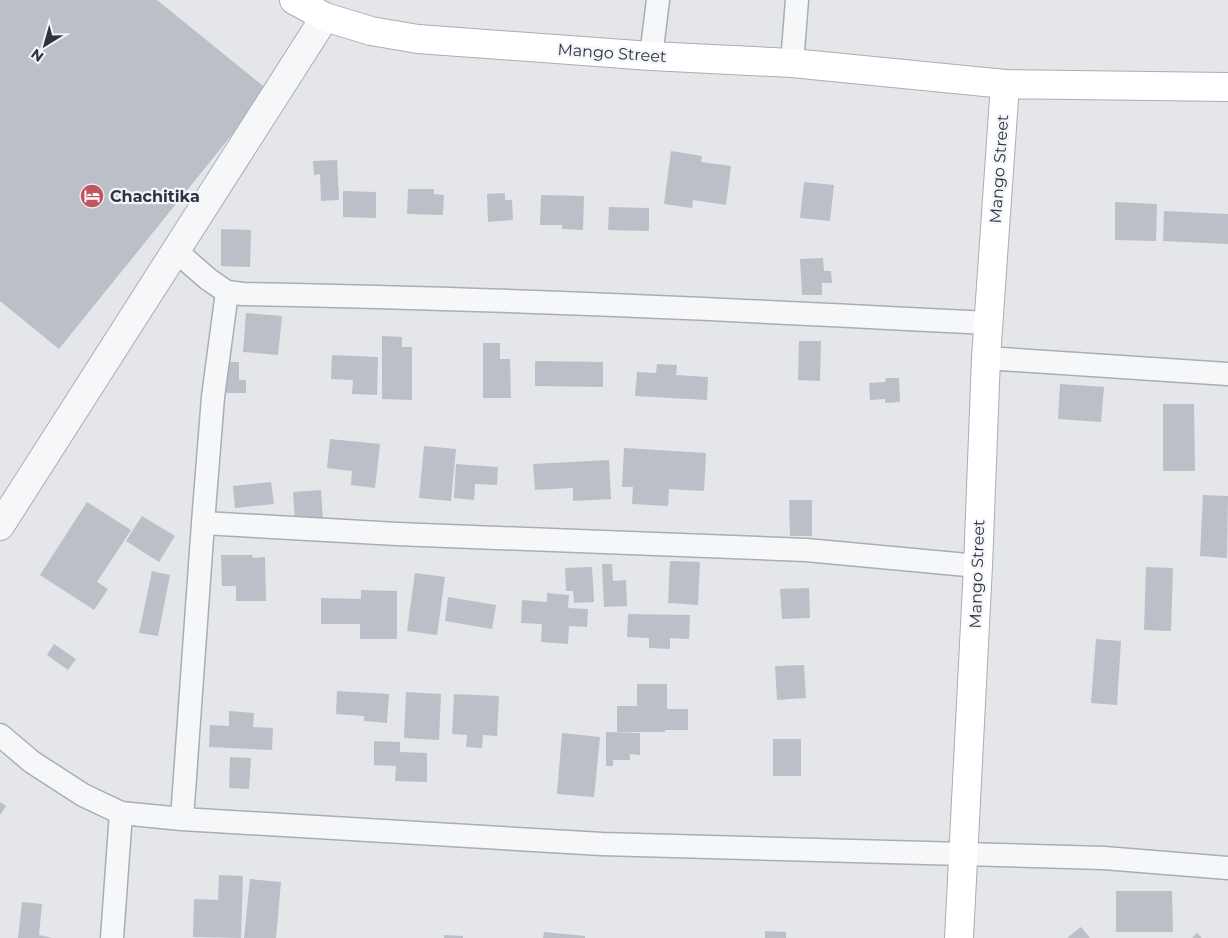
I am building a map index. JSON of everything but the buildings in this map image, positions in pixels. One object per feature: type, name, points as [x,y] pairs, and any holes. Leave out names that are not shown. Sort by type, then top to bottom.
[{"type":"main road","name":"Mango Street","points":[[294,0],[325,17],[371,31],[418,39],[792,64],[1005,84],[986,358],[978,566],[959,938]]},
{"type":"main road","points":[[1005,84],[1228,87]]},
{"type":"street","points":[[651,56],[658,0]]},
{"type":"street","points":[[792,64],[796,0]]},
{"type":"street","points":[[0,526],[325,17]]},
{"type":"street","points":[[176,251],[208,279],[227,292],[243,294],[418,297],[666,306],[989,323]]},
{"type":"street","points":[[182,819],[203,523],[214,397],[227,292]]},
{"type":"street","points":[[986,358],[1228,374]]},
{"type":"street","points":[[203,523],[406,535],[806,550],[978,566]]},
{"type":"street","points":[[0,735],[32,762],[83,795],[122,813],[182,819],[602,844],[1104,858],[1228,868]]},
{"type":"street","points":[[112,938],[122,813]]},
{"type":"place","name":"Chachitika","points":[[92,196]]}]
